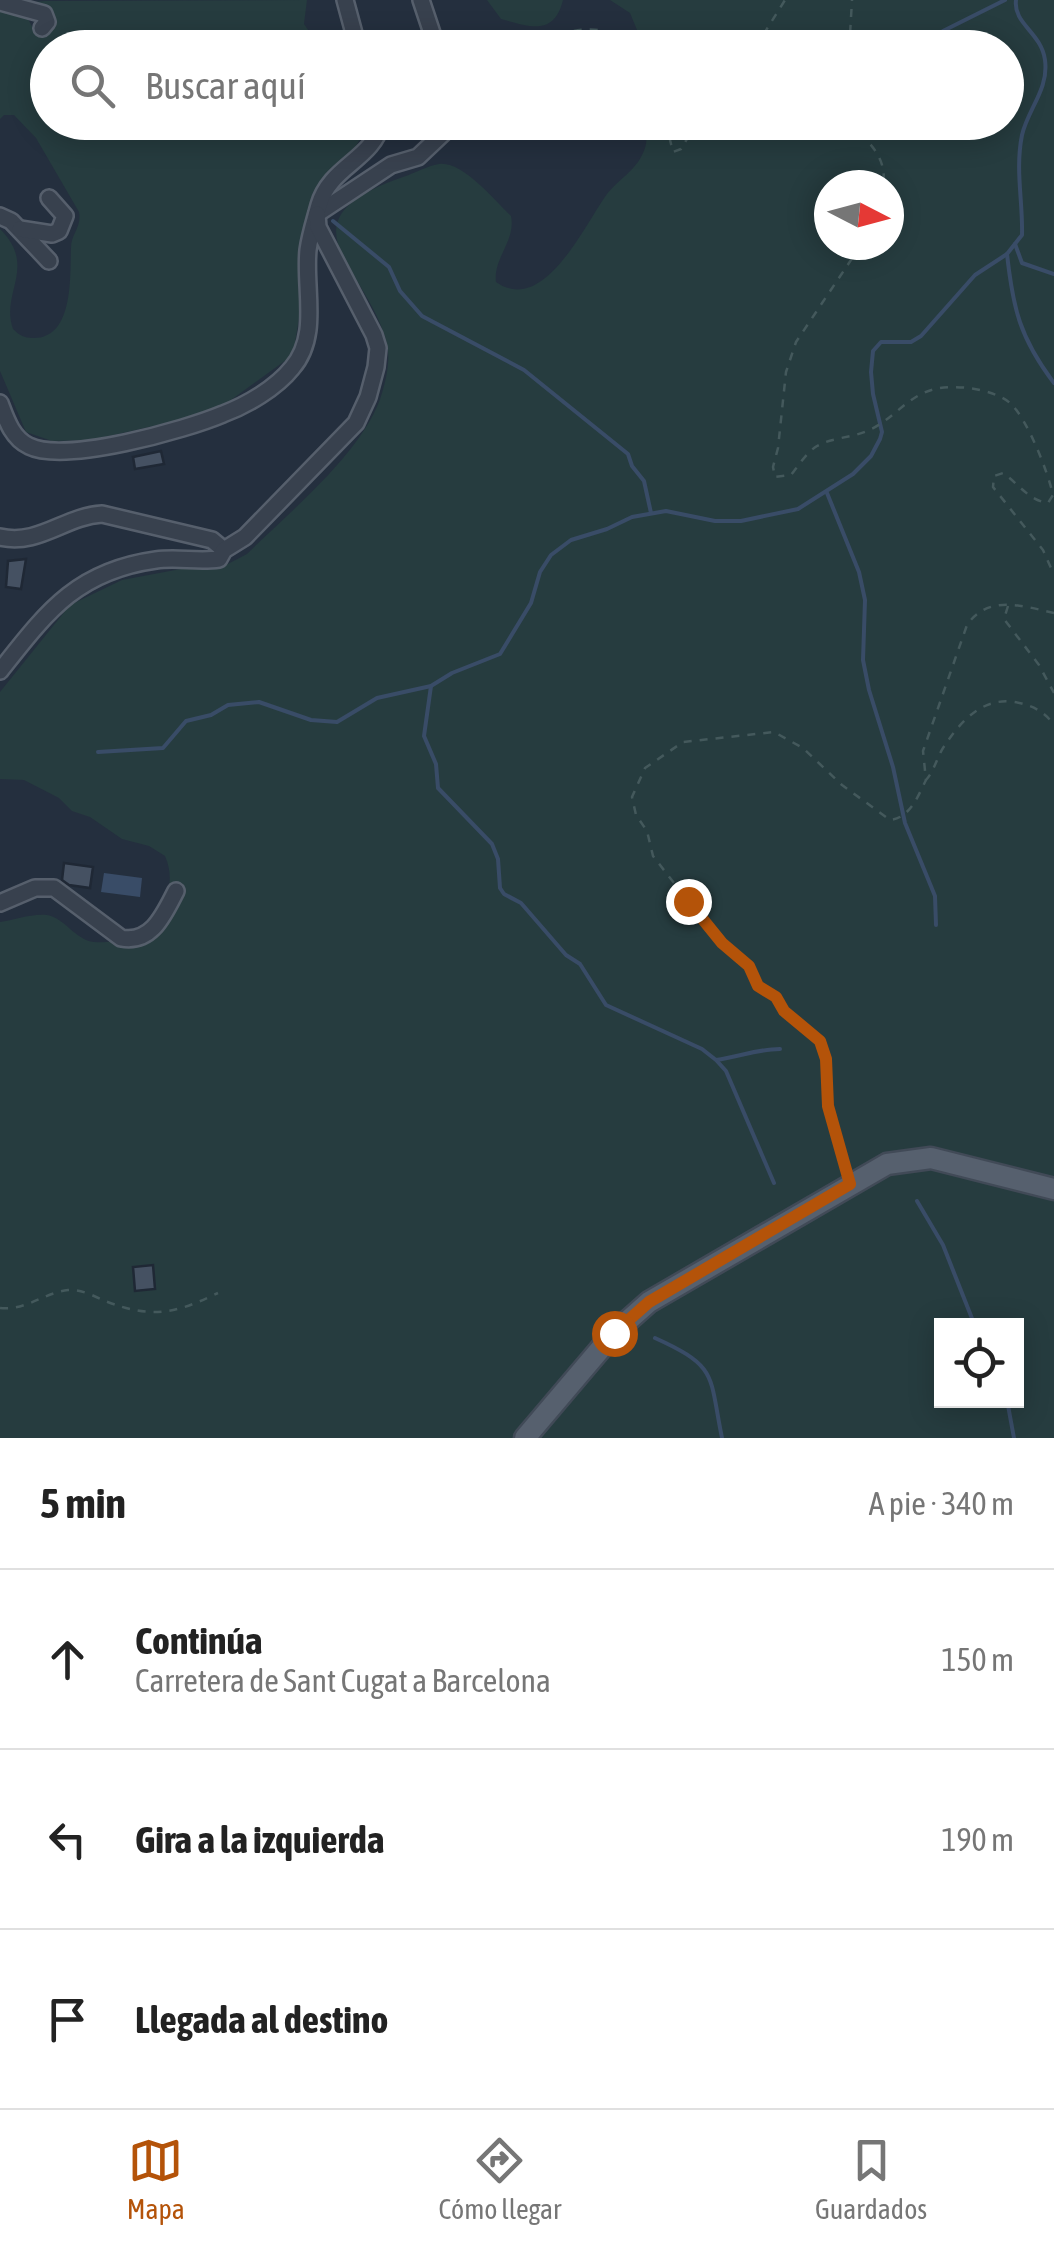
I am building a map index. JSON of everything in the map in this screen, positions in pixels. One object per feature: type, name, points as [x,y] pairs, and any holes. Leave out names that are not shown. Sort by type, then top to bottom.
[{"type":"main road","points":[[525,1438],[614,1333],[649,1302],[887,1164],[931,1158],[1054,1189]]},
{"type":"street","points":[[345,0],[353,30]]},
{"type":"street","points":[[422,0],[431,30]]},
{"type":"street","points":[[0,2],[44,14],[47,22],[42,28]]},
{"type":"street","points":[[0,403],[10,428],[22,442],[44,451],[102,447],[199,423],[227,413],[277,384],[302,355],[308,339],[308,251],[322,196],[334,177],[375,140]]},
{"type":"street","points":[[317,214],[391,165],[418,157],[436,140]]},
{"type":"street","points":[[20,230],[52,234],[60,231],[65,216],[49,198]]},
{"type":"street","points":[[0,671],[46,614],[74,589],[142,563],[170,559],[215,561],[245,537],[305,472],[348,434],[373,382],[377,342],[330,253],[318,227],[317,214]]},
{"type":"street","points":[[0,216],[20,230],[49,261]]},
{"type":"street","points":[[0,536],[32,538],[86,516],[102,514],[216,541],[224,550]]},
{"type":"street","points":[[0,903],[35,888],[54,888],[120,938],[130,940],[157,926],[176,891]]},
{"type":"path","points":[[766,30],[785,0]]},
{"type":"path","points":[[850,30],[852,0]]},
{"type":"path","points":[[670,140],[673,152],[681,149],[686,140]]},
{"type":"path","points":[[866,140],[886,170]]},
{"type":"path","points":[[851,260],[796,342],[786,372],[773,467],[776,477],[791,475],[815,447],[868,431],[902,404],[934,388],[988,393],[1010,403],[1026,427],[1050,481],[1054,494],[1048,503],[1025,493],[1003,473],[994,476],[993,488],[1043,550],[1054,575]]},
{"type":"path","points":[[926,780],[923,751],[967,625],[975,614],[998,604],[1054,613]]},
{"type":"path","points":[[1009,604],[1004,619],[1054,693]]},
{"type":"path","points":[[850,1184],[828,1106],[826,1059],[820,1041],[784,1011],[776,997],[758,986],[749,966],[722,943],[654,856],[632,798],[645,768],[657,756],[683,742],[774,732],[804,748],[842,785],[890,820],[898,819],[915,803],[943,747],[982,705],[1006,701],[1028,704],[1046,714],[1054,725]]},
{"type":"path","points":[[0,1308],[23,1308],[72,1290],[140,1312],[160,1314],[188,1308],[218,1293]]},
{"type":"green space","points":[[307,0],[304,24],[308,30],[50,30],[55,23],[53,14],[35,2]]},
{"type":"green space","points":[[487,0],[563,0],[554,19],[540,26],[501,19]]},
{"type":"green space","points":[[610,0],[1054,0],[1054,1438],[0,1438],[0,922],[47,915],[87,940],[111,942],[142,929],[154,918],[169,889],[170,873],[165,856],[149,846],[122,839],[24,780],[0,779],[0,692],[70,605],[122,580],[186,568],[222,567],[247,554],[324,479],[360,436],[382,393],[388,353],[375,313],[339,247],[336,228],[344,210],[365,194],[426,168],[439,164],[458,169],[511,216],[496,282],[514,289],[530,287],[561,262],[607,194],[640,159],[646,140],[1024,140],[1024,30],[637,30],[630,13]]},
{"type":"green space","points":[[0,7],[28,19],[34,30],[30,30],[30,132],[14,115],[0,119]]},
{"type":"green space","points":[[37,140],[359,140],[302,233],[301,306],[293,355],[224,405],[180,420],[91,440],[52,441],[26,432],[0,371],[0,229],[16,256],[10,316],[13,329],[22,336],[46,336],[56,328],[67,304],[71,243],[79,212]]},
{"type":"water","points":[[104,873],[142,878],[140,897],[101,892]]},
{"type":"building","points":[[161,451],[164,464],[135,469],[133,457]]},
{"type":"building","points":[[26,559],[21,589],[6,587],[8,561]]},
{"type":"building","points":[[64,863],[93,867],[90,888],[62,880]]},
{"type":"building","points":[[153,1265],[155,1289],[135,1291],[133,1267]]},
{"type":"waterway","points":[[945,30],[1005,0]]},
{"type":"waterway","points":[[1016,0],[1019,16],[1038,42],[1045,60],[1041,90],[1024,129]]},
{"type":"waterway","points":[[1021,140],[1022,235],[1007,254],[1020,322],[1033,352],[1054,383]]},
{"type":"waterway","points":[[333,221],[389,267],[400,291],[422,316],[524,370],[628,454],[644,481],[651,513]]},
{"type":"waterway","points":[[1015,244],[1022,263],[1054,274]]},
{"type":"waterway","points":[[98,752],[163,748],[186,721],[211,715],[228,705],[259,702],[311,720],[337,722],[377,698],[431,686],[500,654],[531,603],[540,572],[551,555],[571,540],[632,517],[666,511],[715,521],[741,521],[798,509],[853,474],[871,456],[880,439],[871,372],[873,351],[881,342],[911,342],[921,336],[975,275],[1007,254]]},
{"type":"waterway","points":[[827,493],[859,572],[865,600],[863,660],[869,690],[893,767],[905,823],[935,896],[936,925]]},
{"type":"waterway","points":[[431,686],[424,736],[436,764],[438,788],[492,844],[504,894],[521,903],[566,955],[580,964],[606,1005],[702,1049],[716,1060],[780,1049]]},
{"type":"waterway","points":[[717,1061],[726,1071],[774,1183]]},
{"type":"waterway","points":[[917,1201],[943,1245],[972,1318]]},
{"type":"waterway","points":[[655,1338],[691,1357],[708,1375],[722,1438]]},
{"type":"waterway","points":[[1008,1408],[1014,1438]]},
{"type":"route","points":[[614,1333],[649,1302],[850,1184],[828,1106],[826,1059],[820,1041],[784,1011],[776,997],[758,986],[749,966],[722,943],[688,901]]}]
